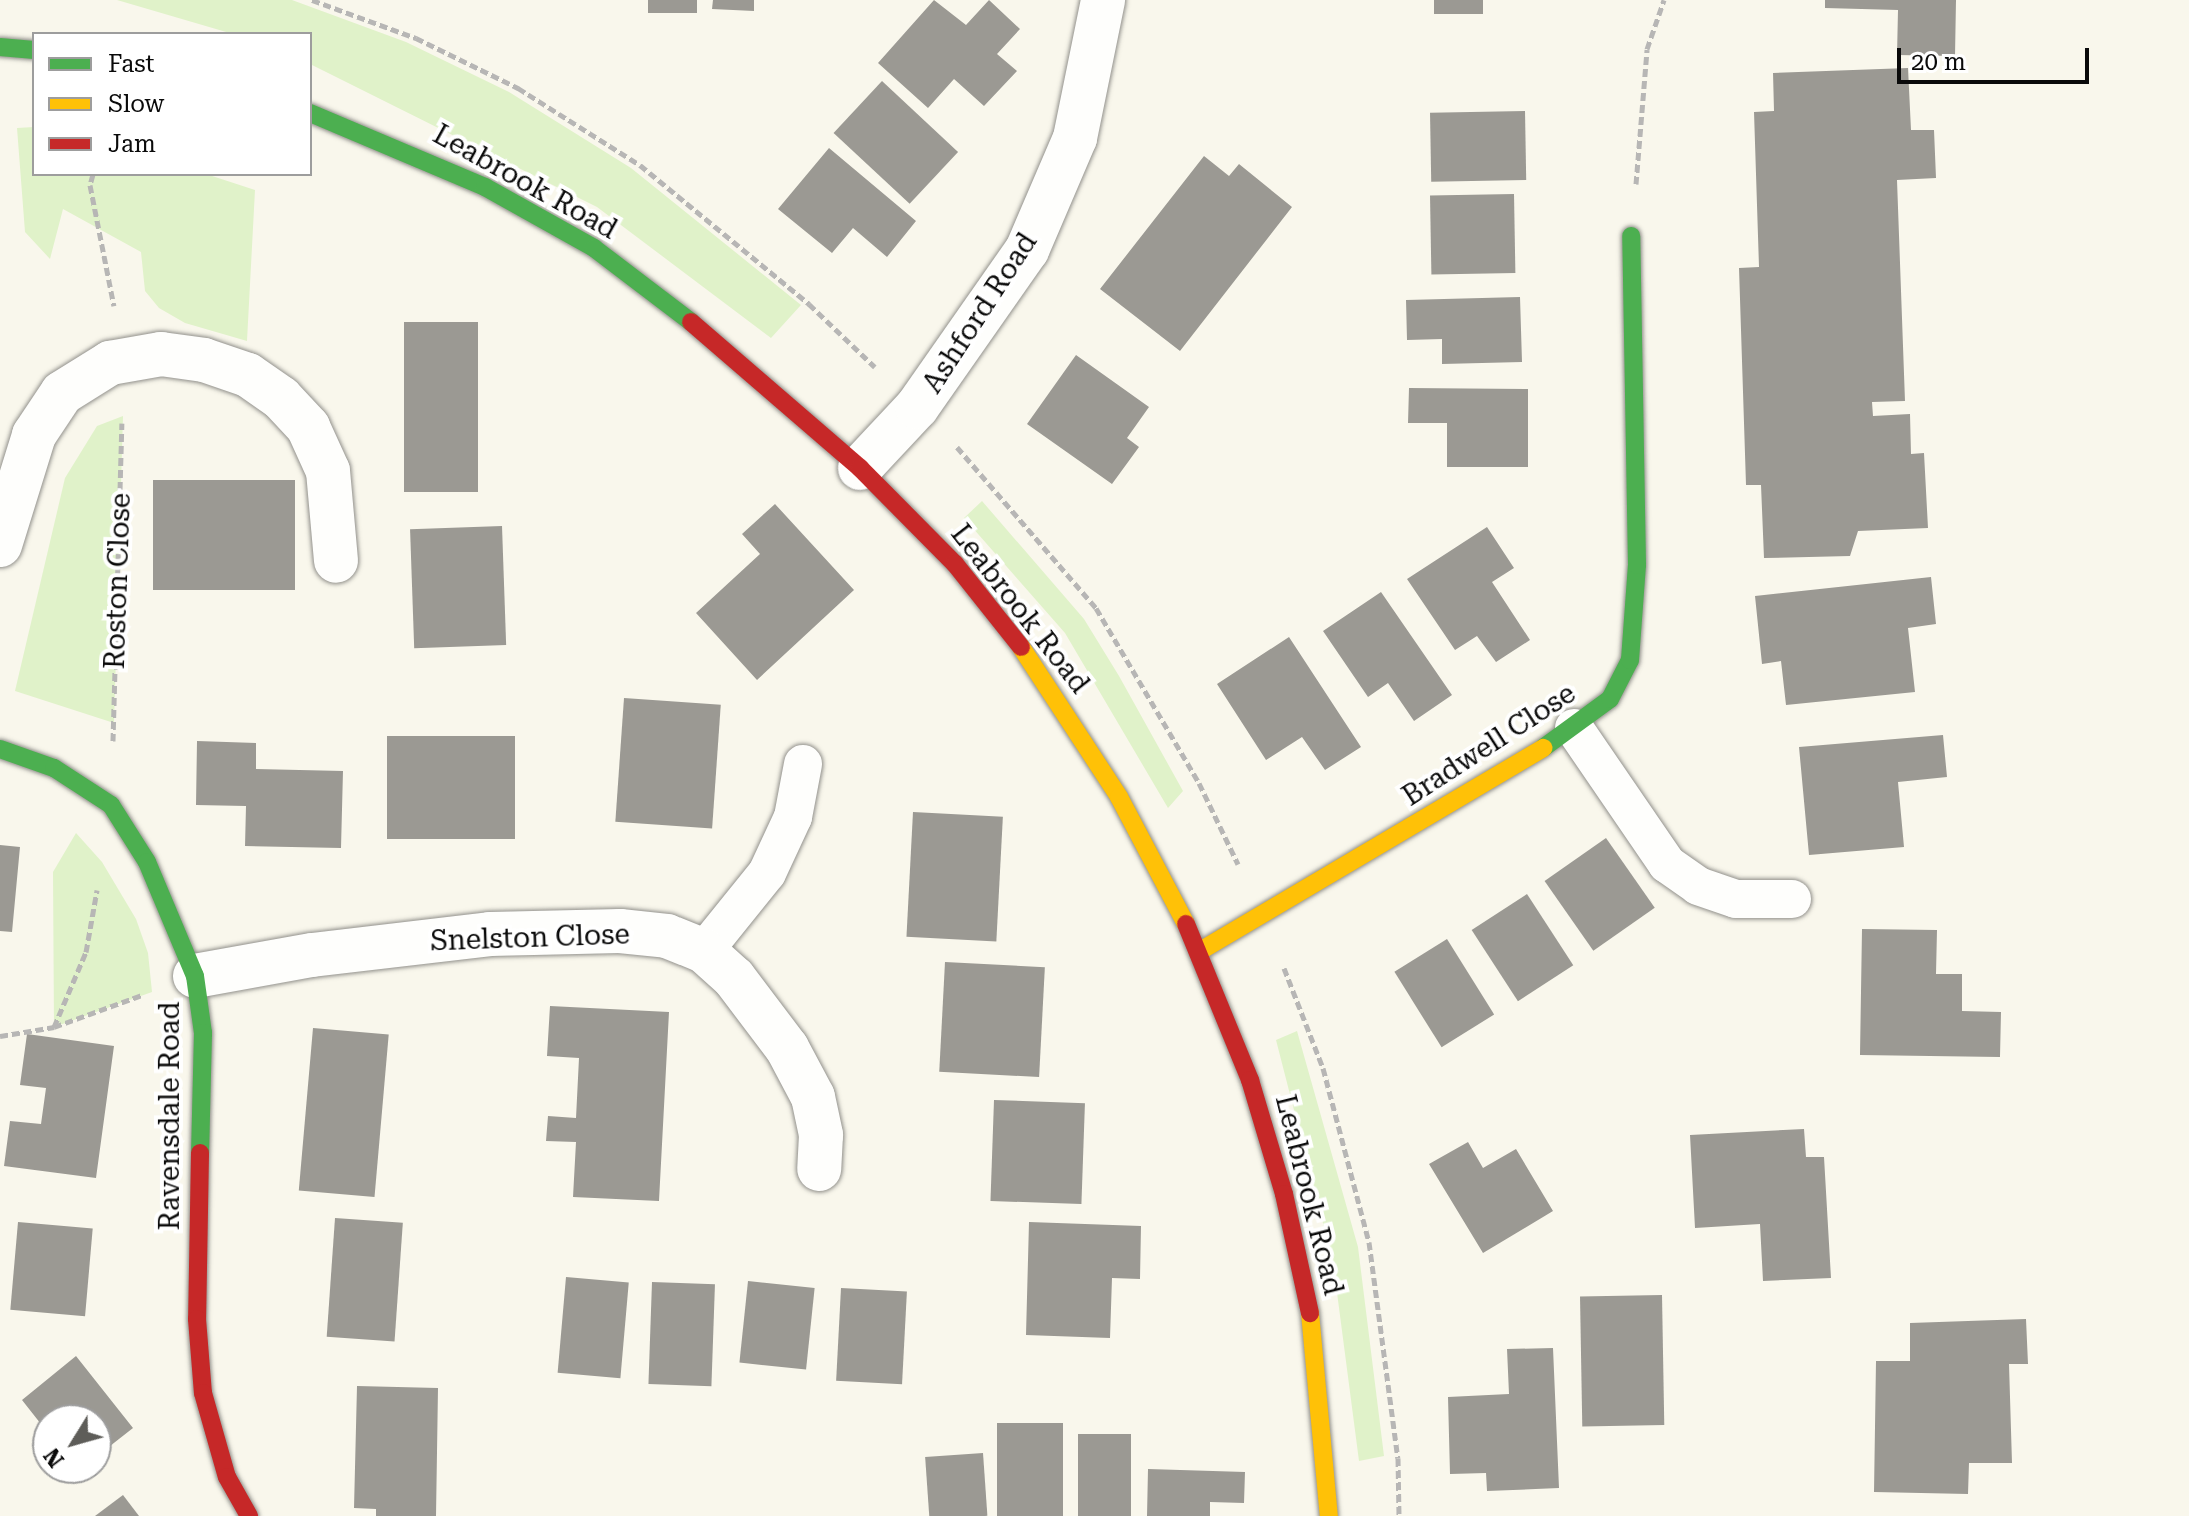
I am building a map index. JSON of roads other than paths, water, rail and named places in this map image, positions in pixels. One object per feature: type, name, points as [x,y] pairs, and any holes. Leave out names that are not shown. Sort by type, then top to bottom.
[{"type":"street","name":"Ashford Road","points":[[860,468],[917,407],[1027,250],[1075,138],[1103,0]]},
{"type":"street","points":[[0,47],[32,50]]},
{"type":"street","name":"Leabrook Road","points":[[312,114],[444,167],[594,248],[730,352],[860,468],[955,564],[1039,669],[1119,797],[1200,951],[1250,1080],[1284,1194],[1314,1332],[1329,1516]]},
{"type":"street","name":"Bradwell Close","points":[[1200,951],[1574,728],[1610,699],[1630,660],[1637,565],[1631,236]]},
{"type":"street","points":[[0,545],[41,424],[62,393],[87,374],[125,358],[161,354],[204,360],[248,375],[281,398],[308,427],[328,471],[336,561]]},
{"type":"street","name":"Ravensdale Road","points":[[0,749],[54,768],[111,805],[147,862],[195,976],[203,1033],[197,1319],[203,1393],[227,1477],[249,1516]]},
{"type":"street","name":"Snelston Close","points":[[195,976],[312,955],[490,934],[620,931],[667,936],[704,951],[734,978],[787,1048],[813,1097],[821,1135],[819,1169]]},
{"type":"lane","points":[[1574,728],[1667,864],[1698,886],[1736,899],[1792,899]]},
{"type":"lane","points":[[704,951],[767,873],[793,817],[803,764]]}]
